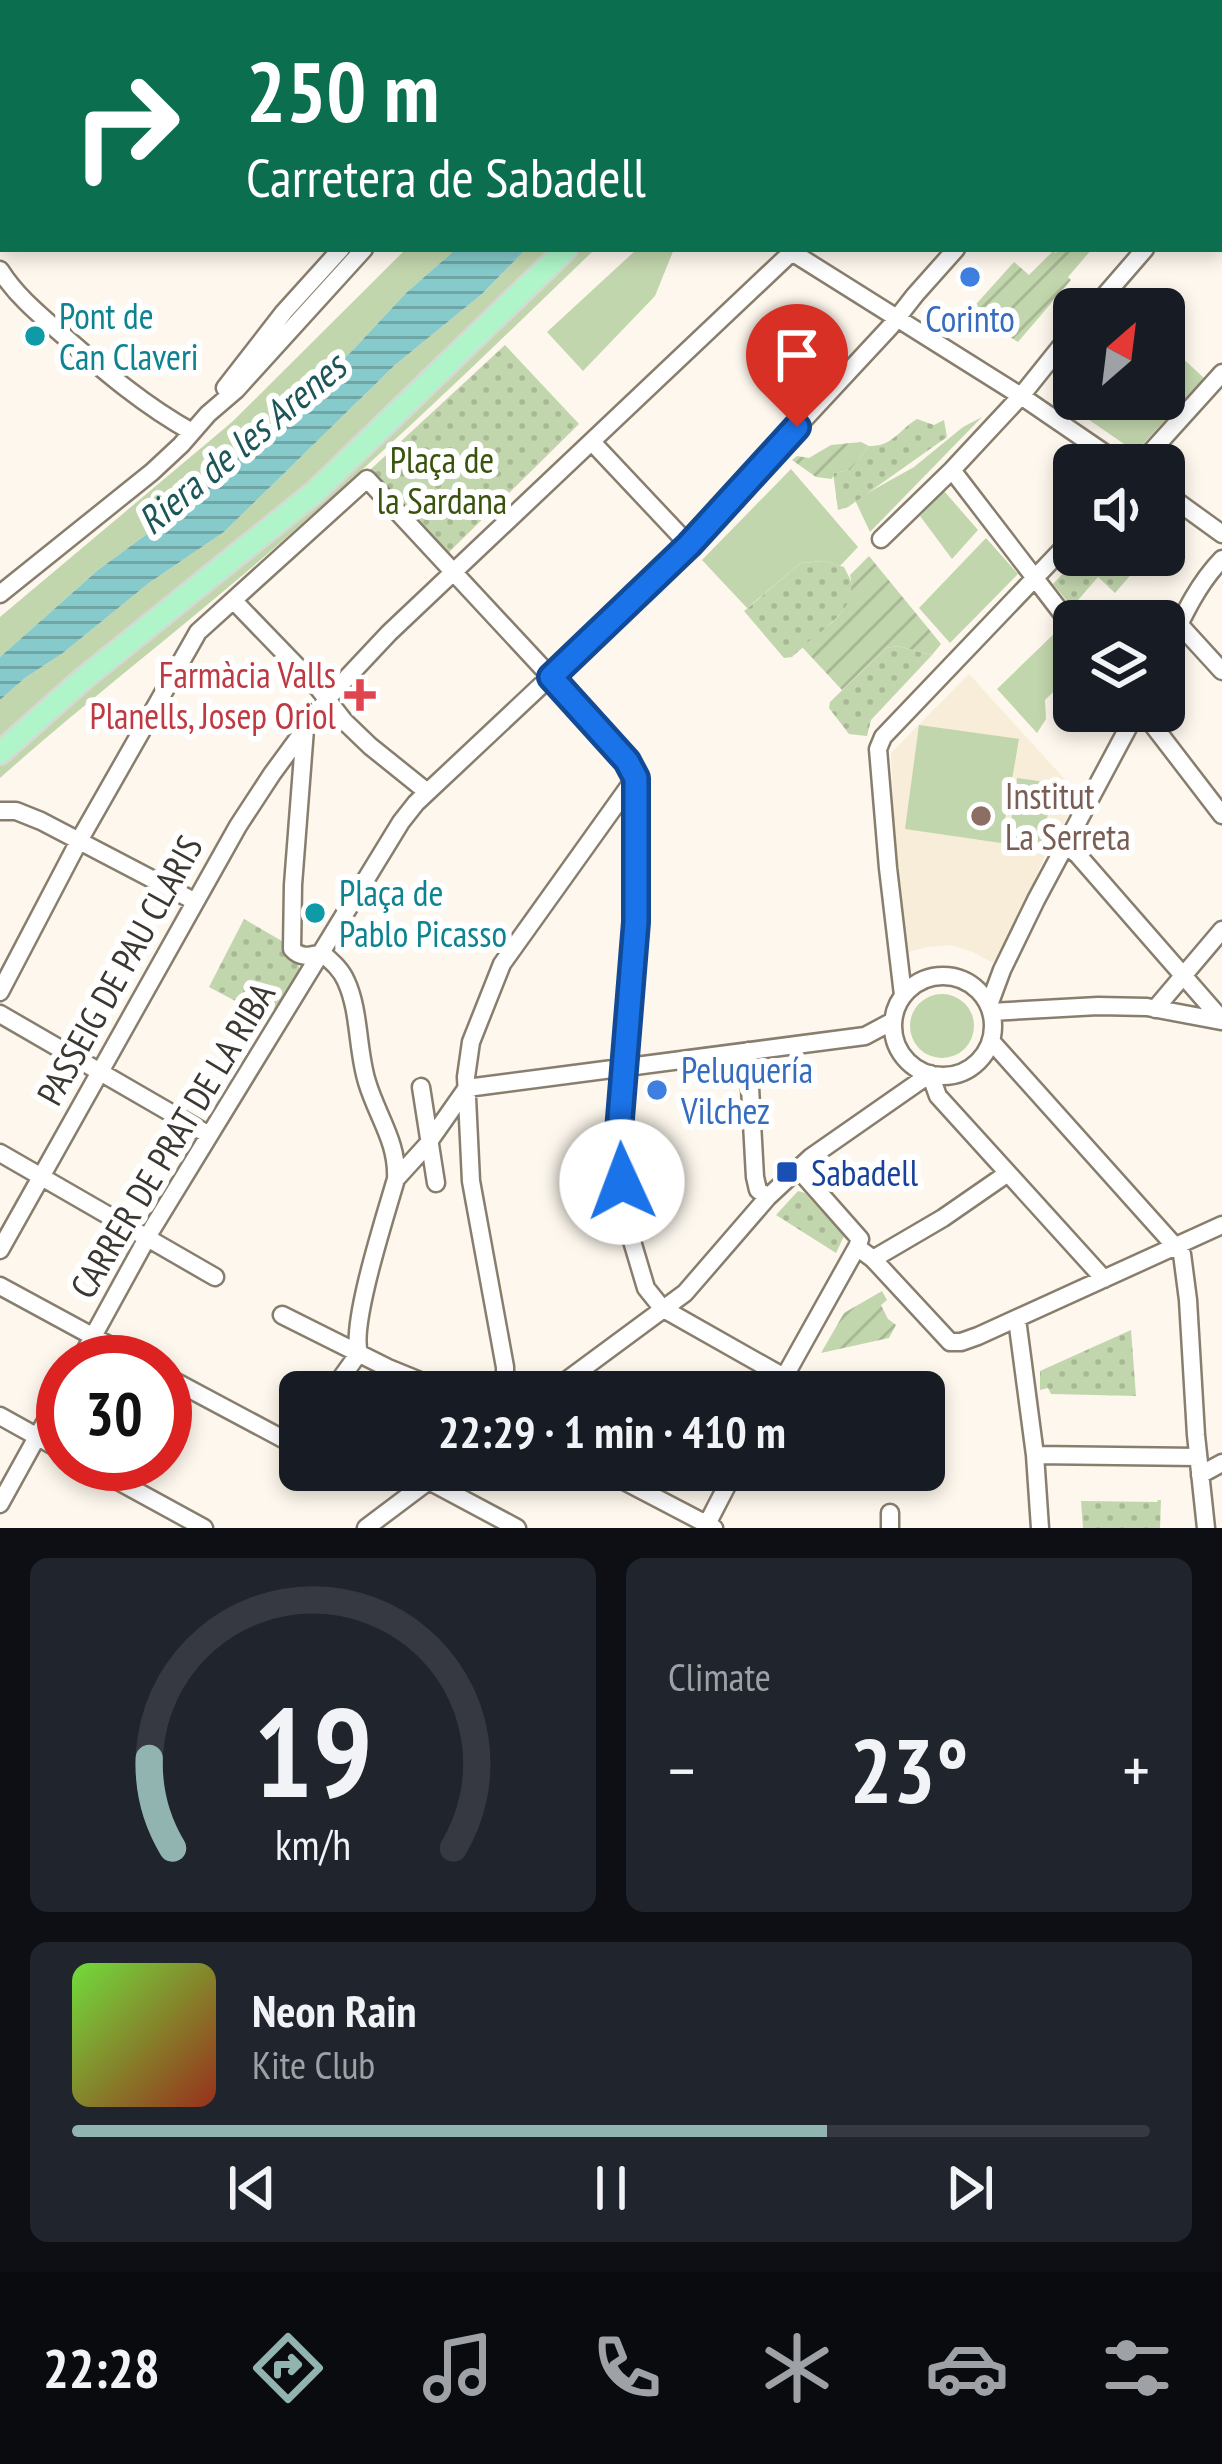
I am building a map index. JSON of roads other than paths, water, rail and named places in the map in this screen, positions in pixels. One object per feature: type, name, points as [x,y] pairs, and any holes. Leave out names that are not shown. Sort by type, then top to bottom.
[{"type":"main road","points":[[0,753],[315,492],[563,252]]},
{"type":"street","points":[[0,594],[185,440],[284,311],[338,252]]},
{"type":"street","points":[[208,414],[236,390],[361,252]]},
{"type":"street","name":"PASSEIG DE PAU CLARIS","points":[[0,1250],[194,901],[304,728],[389,633],[789,252]]},
{"type":"street","points":[[794,252],[1092,444]]},
{"type":"street","name":"CARRER DE PRAT DE LA RIBA","points":[[94,1335],[209,1135],[401,822],[426,791],[689,545],[953,252]]},
{"type":"street","points":[[1111,288],[1142,252]]},
{"type":"street","points":[[0,270],[28,305],[185,440]]},
{"type":"street","points":[[881,538],[952,470],[1053,356]]},
{"type":"street","points":[[1158,444],[1222,373]]},
{"type":"street","points":[[592,442],[689,545]]},
{"type":"street","points":[[952,470],[1053,603]]},
{"type":"street","points":[[0,992],[80,839],[198,632],[367,479],[627,761],[636,778],[628,810],[636,922],[618,1143],[626,1221],[646,1288],[662,1308],[760,1371]]},
{"type":"street","points":[[1185,507],[1222,534]]},
{"type":"street","points":[[1185,613],[1207,574],[1222,559]]},
{"type":"street","points":[[903,995],[878,749],[890,727],[1053,560]]},
{"type":"street","points":[[234,601],[344,722],[426,791]]},
{"type":"street","points":[[1185,630],[1222,670]]},
{"type":"street","points":[[304,728],[292,949],[305,957],[322,953],[349,987],[367,1082],[397,1162],[355,1342],[359,1353]]},
{"type":"street","points":[[986,1003],[1128,732]]},
{"type":"street","points":[[1156,732],[1222,815]]},
{"type":"street","points":[[505,1371],[471,1181],[466,1077],[471,1042],[502,964],[628,810]]},
{"type":"street","points":[[0,812],[16,811],[80,839],[194,901]]},
{"type":"street","points":[[1066,846],[1222,1021]]},
{"type":"street","points":[[1155,1009],[1222,930]]},
{"type":"street","points":[[1030,1011],[1007,1022],[992,1037],[985,1054],[966,1070],[943,1076],[909,1062],[893,1034],[903,995],[917,982],[952,976],[966,981],[986,1003],[992,1037],[1181,1254],[1207,1528]]},
{"type":"street","points":[[986,1003],[1030,1011],[1098,1006],[1155,1009],[1222,1021]]},
{"type":"street","points":[[0,1013],[209,1135]]},
{"type":"street","points":[[396,1179],[467,1088],[865,1036],[893,1021]]},
{"type":"street","points":[[865,1036],[898,1046]]},
{"type":"street","points":[[748,1051],[755,1177],[758,1190],[768,1197]]},
{"type":"street","points":[[898,1098],[909,1062]]},
{"type":"street","points":[[575,1371],[685,1293],[768,1197],[811,1157],[930,1074]]},
{"type":"street","points":[[930,1074],[938,1096],[1104,1279]]},
{"type":"street","points":[[422,1087],[436,1183]]},
{"type":"street","points":[[0,1153],[215,1276]]},
{"type":"street","points":[[787,1371],[860,1239],[799,1170]]},
{"type":"street","points":[[873,1259],[1008,1172]]},
{"type":"street","points":[[857,1246],[950,1342],[961,1342],[1222,1226]]},
{"type":"street","points":[[0,1286],[89,1335]]},
{"type":"street","points":[[282,1315],[400,1371]]},
{"type":"street","points":[[1017,1319],[1040,1528]]},
{"type":"street","points":[[346,1371],[359,1353]]},
{"type":"street","points":[[192,1390],[279,1433]]},
{"type":"street","points":[[0,1416],[36,1435]]},
{"type":"street","points":[[0,1504],[36,1440]]},
{"type":"street","points":[[1035,1455],[1199,1466],[1222,1463]]},
{"type":"street","points":[[136,1491],[204,1528]]},
{"type":"street","points":[[366,1528],[416,1491]]},
{"type":"street","points":[[459,1491],[517,1528]]},
{"type":"street","points":[[642,1491],[708,1527],[725,1491]]},
{"type":"water","points":[[453,252],[523,252],[482,294],[395,365],[224,532],[149,583],[0,700],[0,657],[98,570],[200,495],[350,353]]},
{"type":"place","name":"Corinto","points":[[970,277]]},
{"type":"place","name":"Pont de Can Claveri","points":[[35,336]]},
{"type":"place","name":"Farmàcia Valls Planells, Josep Oriol","points":[[360,695]]},
{"type":"place","name":"Institut La Serreta","points":[[981,816]]},
{"type":"place","name":"Plaça de Pablo Picasso","points":[[315,913]]},
{"type":"place","name":"Peluquería Vilchez","points":[[657,1090]]},
{"type":"place","name":"Sabadell","points":[[787,1172]]},
{"type":"water label","name":"Riera de les Arenes","points":[[241,443]]},
{"type":"park label","name":"Plaça de la Sardana","points":[[442,480]]}]
